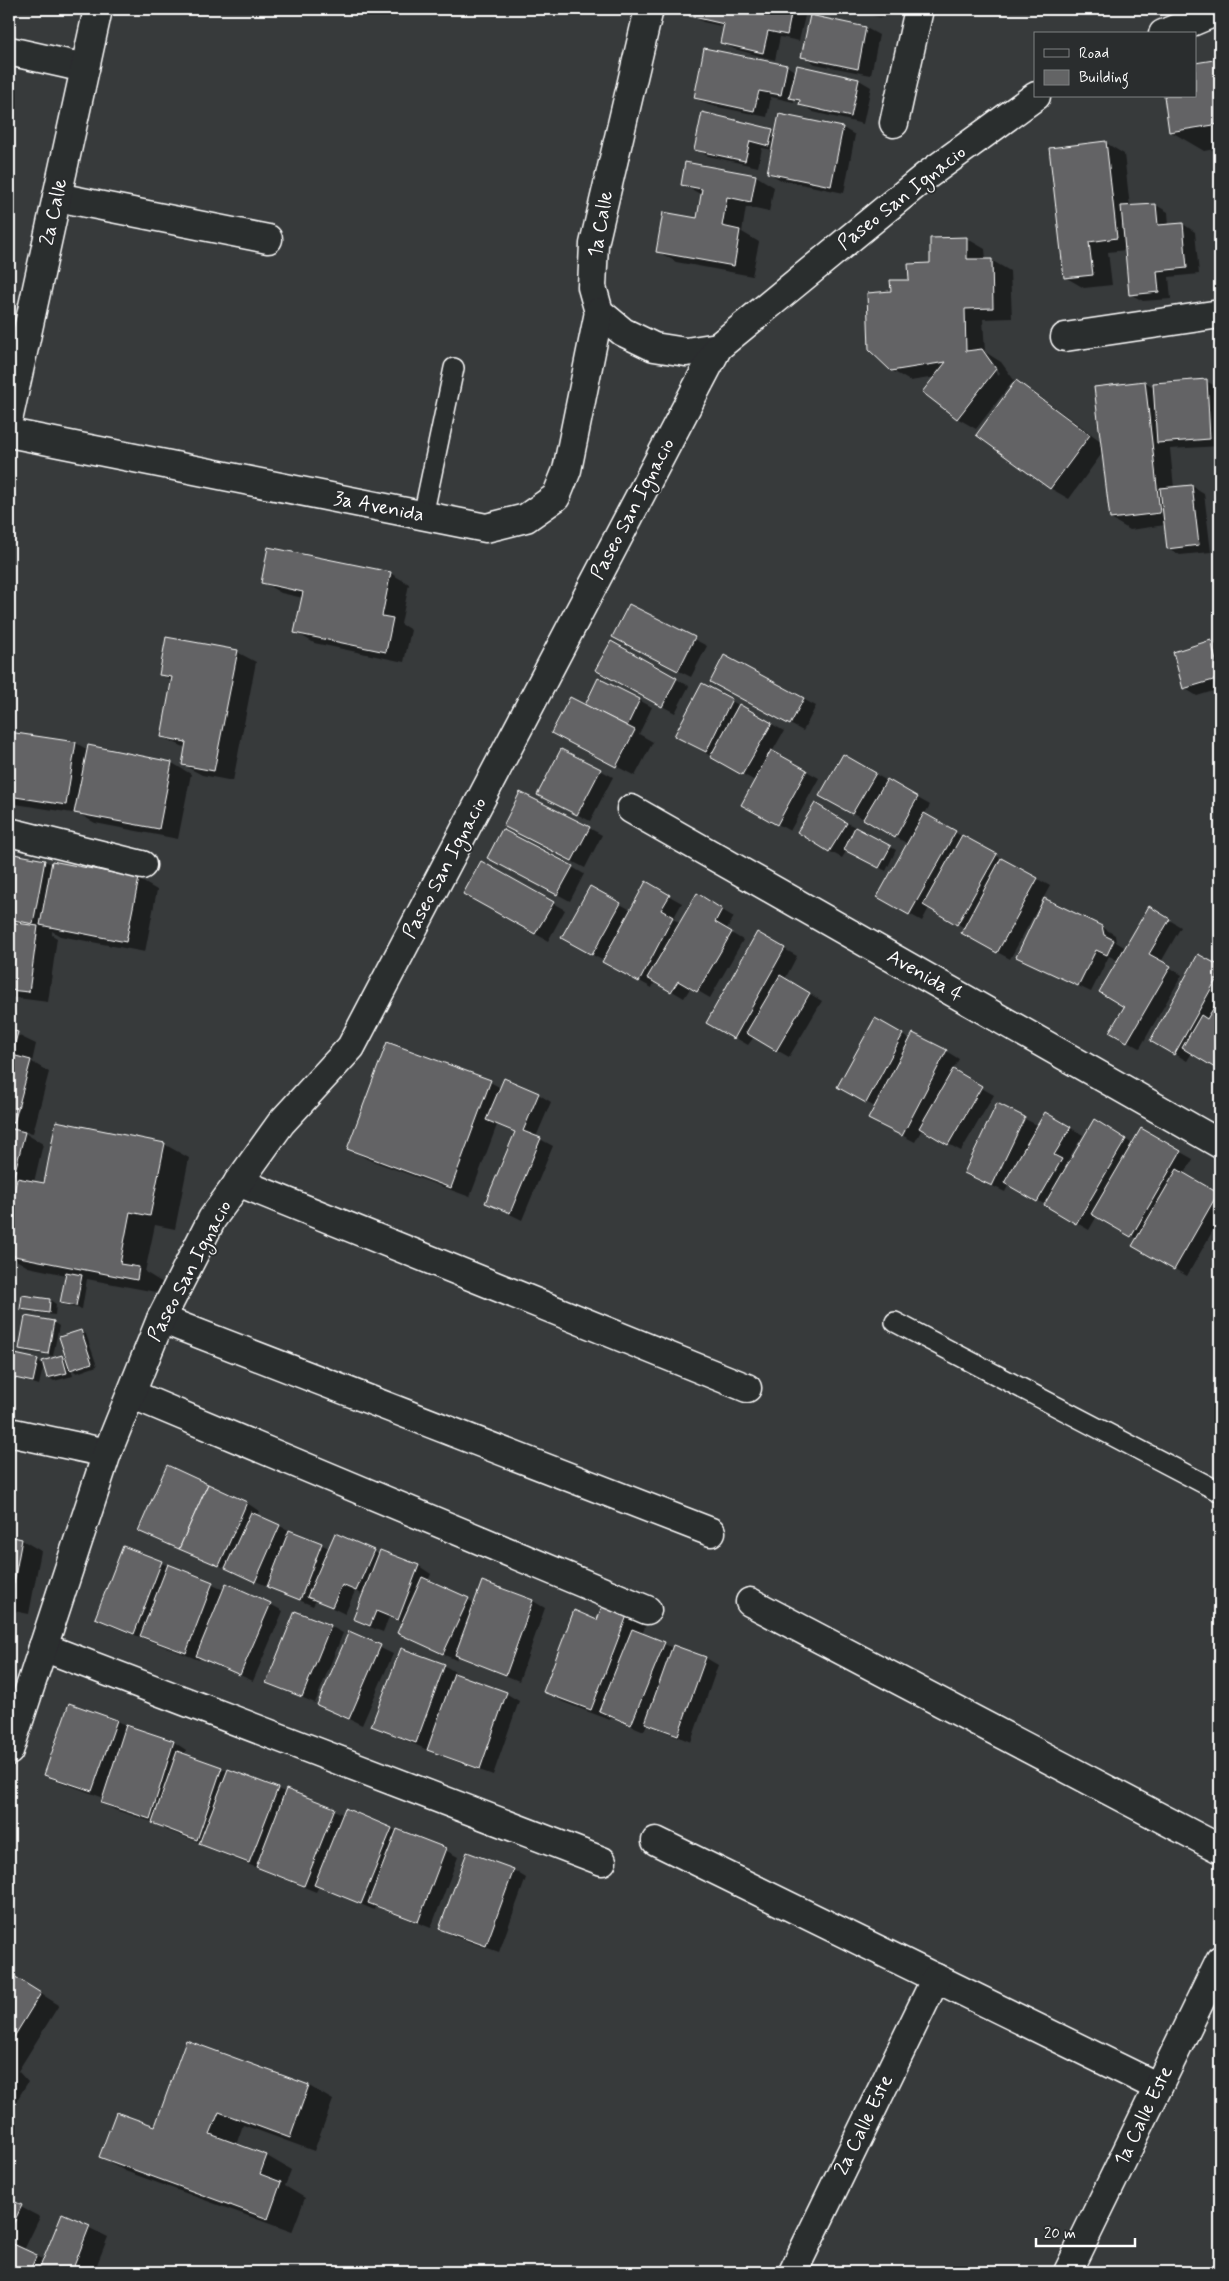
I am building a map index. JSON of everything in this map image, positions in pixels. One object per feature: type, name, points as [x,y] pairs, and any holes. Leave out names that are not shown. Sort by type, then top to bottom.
[{"type":"street","name":"2a Calle","points":[[9,416],[98,9]]},
{"type":"street","name":"1a Calle","points":[[599,312],[592,287],[594,244],[648,9]]},
{"type":"street","points":[[894,122],[919,9]]},
{"type":"street","points":[[1168,32],[1220,10]]},
{"type":"street","points":[[9,51],[85,68]]},
{"type":"street","name":"Paseo San Ignacio","points":[[9,1751],[107,1453],[161,1319],[212,1219],[281,1123],[351,1047],[718,347],[926,176],[1034,97]]},
{"type":"street","points":[[57,197],[268,239]]},
{"type":"street","points":[[599,312],[623,332],[654,347],[686,352],[718,347]]},
{"type":"street","name":"3a Avenida","points":[[9,433],[486,528],[526,518],[556,497],[567,470],[599,312]]},
{"type":"street","points":[[1065,337],[1220,314]]},
{"type":"street","name":"Avenida 4","points":[[631,809],[1220,1144]]},
{"type":"street","points":[[9,832],[142,865]]},
{"type":"street","points":[[238,1182],[747,1388]]},
{"type":"street","points":[[161,1319],[711,1532]]},
{"type":"street","points":[[131,1394],[647,1610]]},
{"type":"street","points":[[9,1432],[107,1453]]},
{"type":"street","points":[[750,1602],[1220,1849]]},
{"type":"street","points":[[43,1647],[602,1861]]},
{"type":"street","points":[[656,1841],[1158,2087]]},
{"type":"street","name":"1a Calle Este","points":[[1068,2272],[1220,1960]]},
{"type":"street","name":"2a Calle Este","points":[[793,2272],[936,1978]]},
{"type":"lane","points":[[423,516],[454,368]]},
{"type":"lane","points":[[895,1322],[1220,1492]]},
{"type":"building","points":[[691,9],[792,9],[787,35],[768,31],[763,53],[720,43],[724,24],[689,16]]},
{"type":"building","points":[[810,15],[866,27],[858,69],[801,57]]},
{"type":"building","points":[[704,48],[787,65],[781,95],[759,91],[754,111],[694,98]]},
{"type":"building","points":[[1220,59],[1220,124],[1169,132],[1164,98],[1196,98],[1196,63]]},
{"type":"building","points":[[797,65],[859,79],[851,117],[799,105],[800,100],[789,98]]},
{"type":"building","points":[[702,112],[773,129],[769,146],[750,141],[745,161],[694,150]]},
{"type":"building","points":[[779,114],[843,127],[831,186],[767,173]]},
{"type":"building","points":[[1106,141],[1117,238],[1089,242],[1093,275],[1064,278],[1049,148]]},
{"type":"building","points":[[685,162],[756,175],[751,202],[727,197],[722,226],[740,230],[734,266],[656,252],[663,212],[697,218],[702,189],[681,185]]},
{"type":"building","points":[[1156,204],[1158,225],[1183,223],[1187,268],[1157,271],[1159,292],[1129,295],[1121,206]]},
{"type":"building","points":[[967,237],[967,259],[992,259],[993,308],[965,309],[966,351],[982,349],[996,369],[957,419],[922,392],[946,362],[891,371],[869,350],[867,293],[891,291],[890,280],[909,280],[908,264],[930,263],[930,238]]},
{"type":"building","points":[[1207,379],[1210,439],[1157,443],[1153,383]]},
{"type":"building","points":[[1016,380],[1090,435],[1050,489],[976,435]]},
{"type":"building","points":[[1145,381],[1160,513],[1110,519],[1094,387]]},
{"type":"building","points":[[1192,485],[1199,545],[1167,549],[1160,488]]},
{"type":"building","points":[[268,547],[391,572],[382,616],[393,618],[386,652],[294,633],[303,592],[261,583]]},
{"type":"building","points":[[629,604],[695,637],[678,671],[612,637]]},
{"type":"building","points":[[166,637],[238,650],[214,771],[182,765],[186,742],[161,737],[172,677],[159,675]]},
{"type":"building","points":[[1211,640],[1220,678],[1183,689],[1173,652]]},
{"type":"building","points":[[611,641],[677,678],[662,707],[595,670]]},
{"type":"building","points":[[724,655],[804,698],[790,725],[710,682]]},
{"type":"building","points":[[598,678],[640,699],[627,726],[585,705]]},
{"type":"building","points":[[702,683],[732,699],[706,752],[674,736]]},
{"type":"building","points":[[570,697],[635,730],[616,767],[551,733]]},
{"type":"building","points":[[739,704],[772,723],[742,775],[710,757]]},
{"type":"building","points":[[9,732],[76,742],[66,805],[9,796]]},
{"type":"building","points":[[88,745],[172,762],[159,829],[74,813]]},
{"type":"building","points":[[561,749],[601,769],[577,815],[537,795]]},
{"type":"building","points":[[771,750],[807,770],[777,825],[741,805]]},
{"type":"building","points":[[843,754],[876,773],[852,814],[819,796]]},
{"type":"building","points":[[887,779],[918,797],[895,838],[863,819]]},
{"type":"building","points":[[520,792],[590,827],[572,861],[503,826]]},
{"type":"building","points":[[815,803],[847,823],[829,852],[797,832]]},
{"type":"building","points":[[924,813],[956,831],[909,915],[877,897]]},
{"type":"building","points":[[855,827],[891,846],[879,868],[844,850]]},
{"type":"building","points":[[502,829],[573,866],[557,895],[487,858]]},
{"type":"building","points":[[962,835],[997,854],[957,925],[923,905]]},
{"type":"building","points":[[9,853],[45,860],[33,924],[9,919]]},
{"type":"building","points":[[1001,858],[1038,878],[997,953],[961,933]]},
{"type":"building","points":[[52,861],[139,878],[126,942],[40,925]]},
{"type":"building","points":[[481,861],[554,902],[535,934],[463,894]]},
{"type":"building","points":[[646,881],[670,895],[661,910],[673,917],[639,982],[602,962]]},
{"type":"building","points":[[590,886],[621,903],[592,955],[561,938]]},
{"type":"building","points":[[697,893],[722,909],[715,922],[732,932],[697,992],[678,981],[671,992],[647,978]]},
{"type":"building","points":[[1044,898],[1102,926],[1104,935],[1114,940],[1107,955],[1096,950],[1078,986],[1016,957]]},
{"type":"building","points":[[1149,906],[1170,919],[1149,954],[1171,966],[1127,1042],[1109,1032],[1124,1007],[1099,992]]},
{"type":"building","points":[[9,922],[38,926],[29,992],[9,990]]},
{"type":"building","points":[[757,932],[785,948],[734,1039],[706,1023]]},
{"type":"building","points":[[1198,954],[1220,966],[1220,973],[1174,1055],[1150,1041]]},
{"type":"building","points":[[780,975],[810,993],[776,1051],[746,1033]]},
{"type":"building","points":[[1217,1002],[1220,1004],[1220,1071],[1182,1048],[1201,1015],[1207,1019]]},
{"type":"building","points":[[875,1018],[903,1034],[866,1103],[837,1087]]},
{"type":"building","points":[[9,1029],[18,1032],[12,1055],[31,1060],[14,1123],[9,1122]]},
{"type":"building","points":[[913,1033],[947,1050],[902,1136],[868,1119]]},
{"type":"building","points":[[387,1042],[491,1080],[451,1188],[347,1149]]},
{"type":"building","points":[[953,1069],[982,1086],[948,1145],[919,1128]]},
{"type":"building","points":[[504,1078],[539,1093],[523,1131],[541,1138],[510,1213],[485,1203],[515,1132],[486,1120]]},
{"type":"building","points":[[997,1103],[1025,1117],[992,1186],[964,1173]]},
{"type":"building","points":[[1045,1112],[1071,1127],[1054,1155],[1062,1159],[1037,1202],[1004,1183]]},
{"type":"building","points":[[1094,1119],[1126,1139],[1076,1224],[1044,1205]]},
{"type":"building","points":[[56,1121],[165,1143],[150,1216],[130,1212],[120,1264],[139,1267],[137,1280],[9,1255],[9,1218],[17,1178],[44,1183]]},
{"type":"building","points":[[9,1128],[25,1132],[12,1183],[9,1182]]},
{"type":"building","points":[[1141,1128],[1181,1151],[1131,1237],[1091,1214]]},
{"type":"building","points":[[1177,1169],[1218,1193],[1174,1270],[1132,1246]]},
{"type":"building","points":[[66,1272],[82,1275],[76,1306],[60,1303]]},
{"type":"building","points":[[22,1295],[50,1299],[49,1313],[20,1309]]},
{"type":"building","points":[[25,1316],[54,1321],[48,1354],[19,1349]]},
{"type":"building","points":[[81,1330],[92,1363],[70,1370],[59,1337]]},
{"type":"building","points":[[15,1354],[38,1359],[33,1382],[10,1377]]},
{"type":"building","points":[[62,1355],[67,1373],[47,1378],[42,1361]]},
{"type":"building","points":[[167,1465],[208,1484],[179,1549],[138,1531]]},
{"type":"building","points":[[208,1484],[247,1502],[219,1566],[179,1549]]},
{"type":"building","points":[[251,1512],[280,1525],[255,1582],[225,1568]]},
{"type":"building","points":[[289,1530],[322,1543],[300,1600],[267,1587]]},
{"type":"building","points":[[335,1533],[374,1550],[356,1591],[342,1585],[332,1607],[307,1597]]},
{"type":"building","points":[[9,1536],[22,1539],[10,1604],[9,1604]]},
{"type":"building","points":[[123,1546],[162,1561],[134,1634],[95,1618]]},
{"type":"building","points":[[380,1550],[419,1565],[398,1620],[376,1611],[370,1626],[353,1619]]},
{"type":"building","points":[[168,1564],[213,1582],[186,1653],[140,1636]]},
{"type":"building","points":[[422,1577],[469,1598],[443,1654],[397,1633]]},
{"type":"building","points":[[482,1581],[533,1600],[506,1675],[455,1655]]},
{"type":"building","points":[[226,1583],[271,1603],[240,1675],[196,1656]]},
{"type":"building","points":[[603,1603],[628,1613],[591,1710],[543,1692],[574,1610],[597,1620]]},
{"type":"building","points":[[295,1611],[331,1625],[302,1697],[266,1683]]},
{"type":"building","points":[[632,1629],[665,1642],[631,1725],[599,1711]]},
{"type":"building","points":[[349,1631],[381,1645],[349,1719],[317,1705]]},
{"type":"building","points":[[673,1645],[706,1657],[678,1735],[645,1723]]},
{"type":"building","points":[[401,1648],[445,1664],[416,1743],[371,1726]]},
{"type":"building","points":[[454,1673],[507,1692],[480,1769],[427,1750]]},
{"type":"building","points":[[69,1703],[117,1720],[92,1791],[44,1775]]},
{"type":"building","points":[[126,1725],[174,1741],[150,1819],[101,1803]]},
{"type":"building","points":[[177,1751],[222,1767],[197,1840],[152,1823]]},
{"type":"building","points":[[228,1769],[278,1788],[249,1863],[199,1844]]},
{"type":"building","points":[[286,1789],[335,1808],[304,1886],[256,1867]]},
{"type":"building","points":[[345,1808],[392,1828],[361,1904],[314,1885]]},
{"type":"building","points":[[397,1829],[446,1848],[418,1922],[368,1903]]},
{"type":"building","points":[[467,1852],[514,1869],[486,1946],[439,1929]]},
{"type":"building","points":[[9,1973],[41,1993],[9,2045]]},
{"type":"building","points":[[186,2040],[309,2085],[290,2138],[219,2112],[210,2134],[267,2155],[260,2174],[281,2182],[268,2219],[99,2157],[116,2112],[155,2126]]},
{"type":"building","points":[[9,2199],[22,2205],[9,2233]]},
{"type":"building","points":[[62,2213],[90,2225],[74,2266],[89,2272],[38,2272]]},
{"type":"building","points":[[9,2242],[37,2255],[29,2272],[9,2272]]}]
